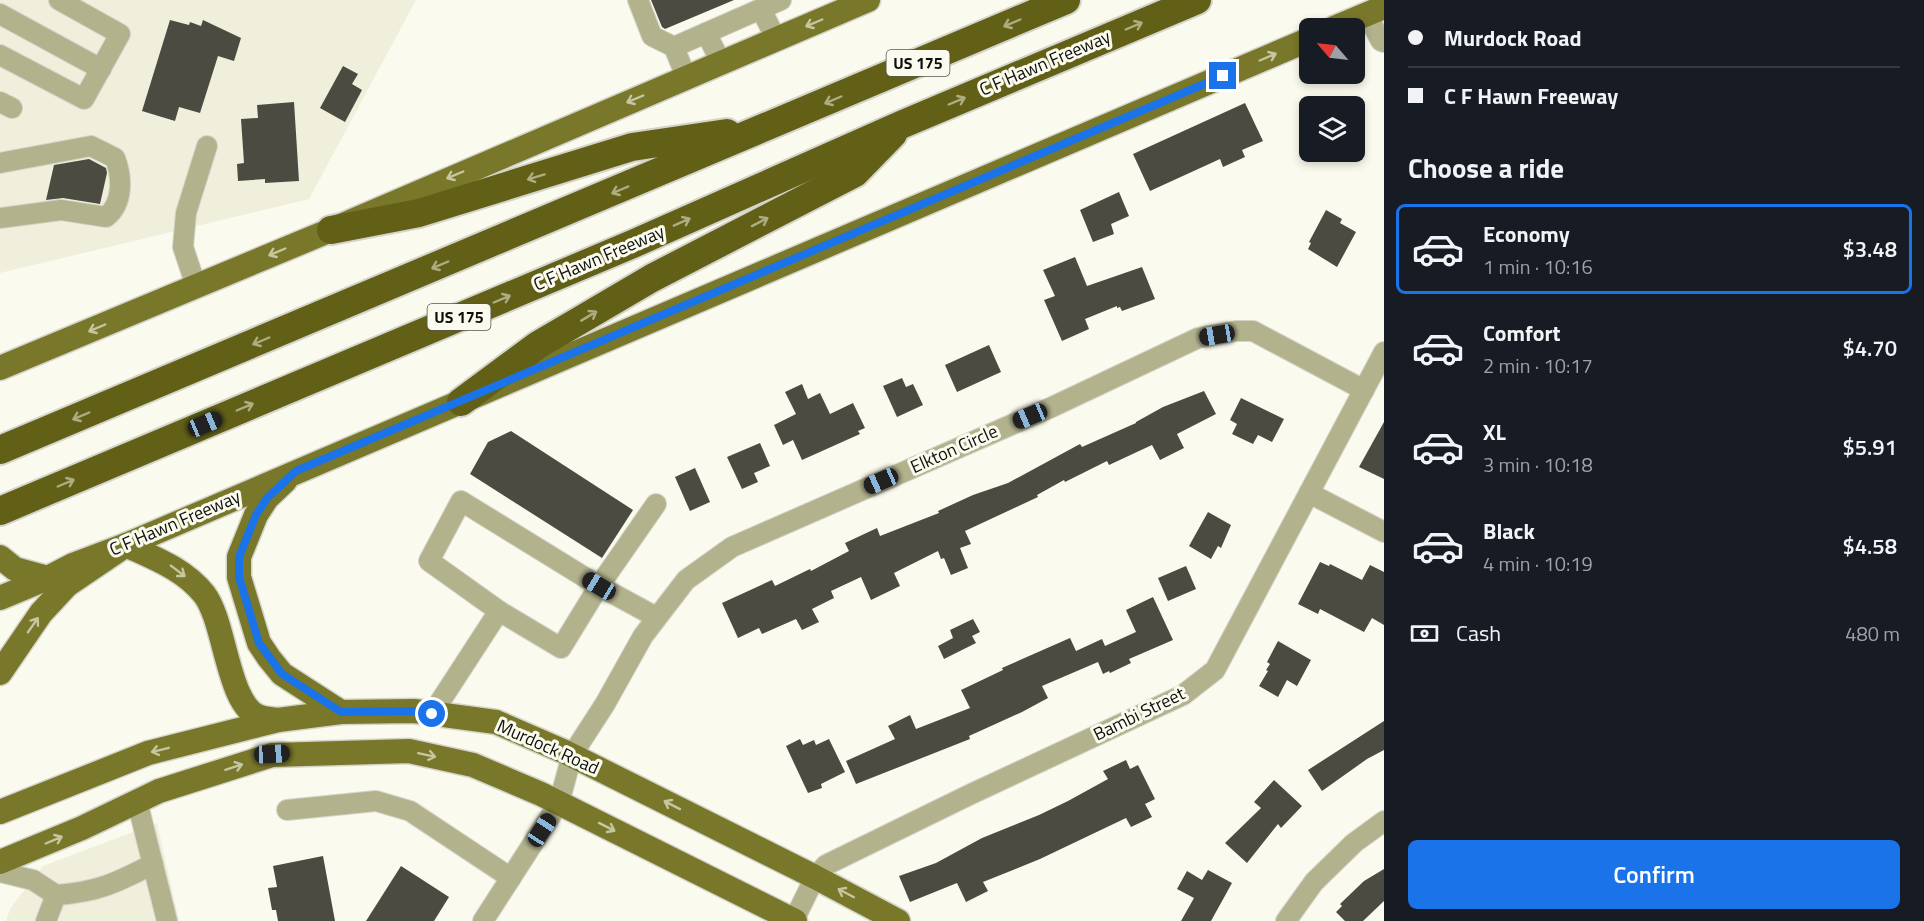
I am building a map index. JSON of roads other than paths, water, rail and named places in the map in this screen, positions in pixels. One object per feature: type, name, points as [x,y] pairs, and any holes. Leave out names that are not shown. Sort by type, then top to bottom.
[{"type":"highway","name":"US 175","points":[[0,450],[1066,0]]},
{"type":"highway","name":"C F Hawn Freeway","points":[[6,509],[635,243],[903,124],[1197,0]]},
{"type":"highway","points":[[461,402],[538,345],[652,278],[855,173],[903,124]]},
{"type":"highway","points":[[330,230],[419,213],[632,147],[771,126]]},
{"type":"main road","points":[[0,368],[868,0]]},
{"type":"main road","points":[[1358,18],[1375,11]]},
{"type":"main road","name":"C F Hawn Freeway","points":[[0,598],[1299,44]]},
{"type":"main road","points":[[296,471],[267,498],[256,515],[239,557],[239,577],[259,643],[269,658],[282,674],[341,712]]},
{"type":"main road","points":[[0,673],[41,613],[67,585],[126,545],[170,565],[190,580],[205,596],[219,627],[234,684],[248,709],[259,717],[278,720],[288,737],[301,746],[318,752]]},
{"type":"main road","points":[[0,557],[15,569],[48,578]]},
{"type":"main road","name":"Murdock Road","points":[[0,812],[148,753],[278,720],[341,712],[414,711],[496,723],[572,755],[898,921]]},
{"type":"main road","points":[[0,862],[82,828],[159,791],[272,754],[410,751],[473,765],[559,803],[794,921]]},
{"type":"street","points":[[0,55],[84,99],[120,34],[59,0]]},
{"type":"street","points":[[638,0],[652,36],[674,47],[686,77]]},
{"type":"street","points":[[674,47],[781,0]]},
{"type":"street","points":[[761,9],[776,39]]},
{"type":"street","points":[[1375,11],[1381,40],[1384,42]]},
{"type":"street","points":[[0,14],[100,69]]},
{"type":"street","points":[[706,33],[722,62]]},
{"type":"street","points":[[0,163],[91,146],[115,158],[121,172],[119,194],[112,212],[106,217],[61,210],[0,218]]},
{"type":"street","points":[[196,286],[183,247],[186,213],[207,146]]},
{"type":"street","name":"Elkton Circle","points":[[483,921],[559,803],[572,755],[656,617],[686,580],[732,547],[1052,407],[1198,338],[1236,331],[1253,331],[1364,390]]},
{"type":"street","name":"Bambi Street","points":[[794,921],[815,877],[826,865],[1183,695],[1215,670],[1384,352]]},
{"type":"street","points":[[1309,493],[1384,532]]},
{"type":"street","points":[[656,504],[599,586],[561,648],[499,611],[429,561],[461,501],[599,586],[656,617]]},
{"type":"street","points":[[432,714],[499,611]]},
{"type":"street","points":[[138,801],[167,921]]},
{"type":"street","points":[[287,810],[376,801],[410,812],[511,878]]},
{"type":"street","points":[[1286,921],[1314,882],[1354,843],[1384,821]]},
{"type":"street","points":[[0,872],[33,880],[56,895],[84,893],[112,885],[153,864]]},
{"type":"street","points":[[46,921],[56,895]]}]
